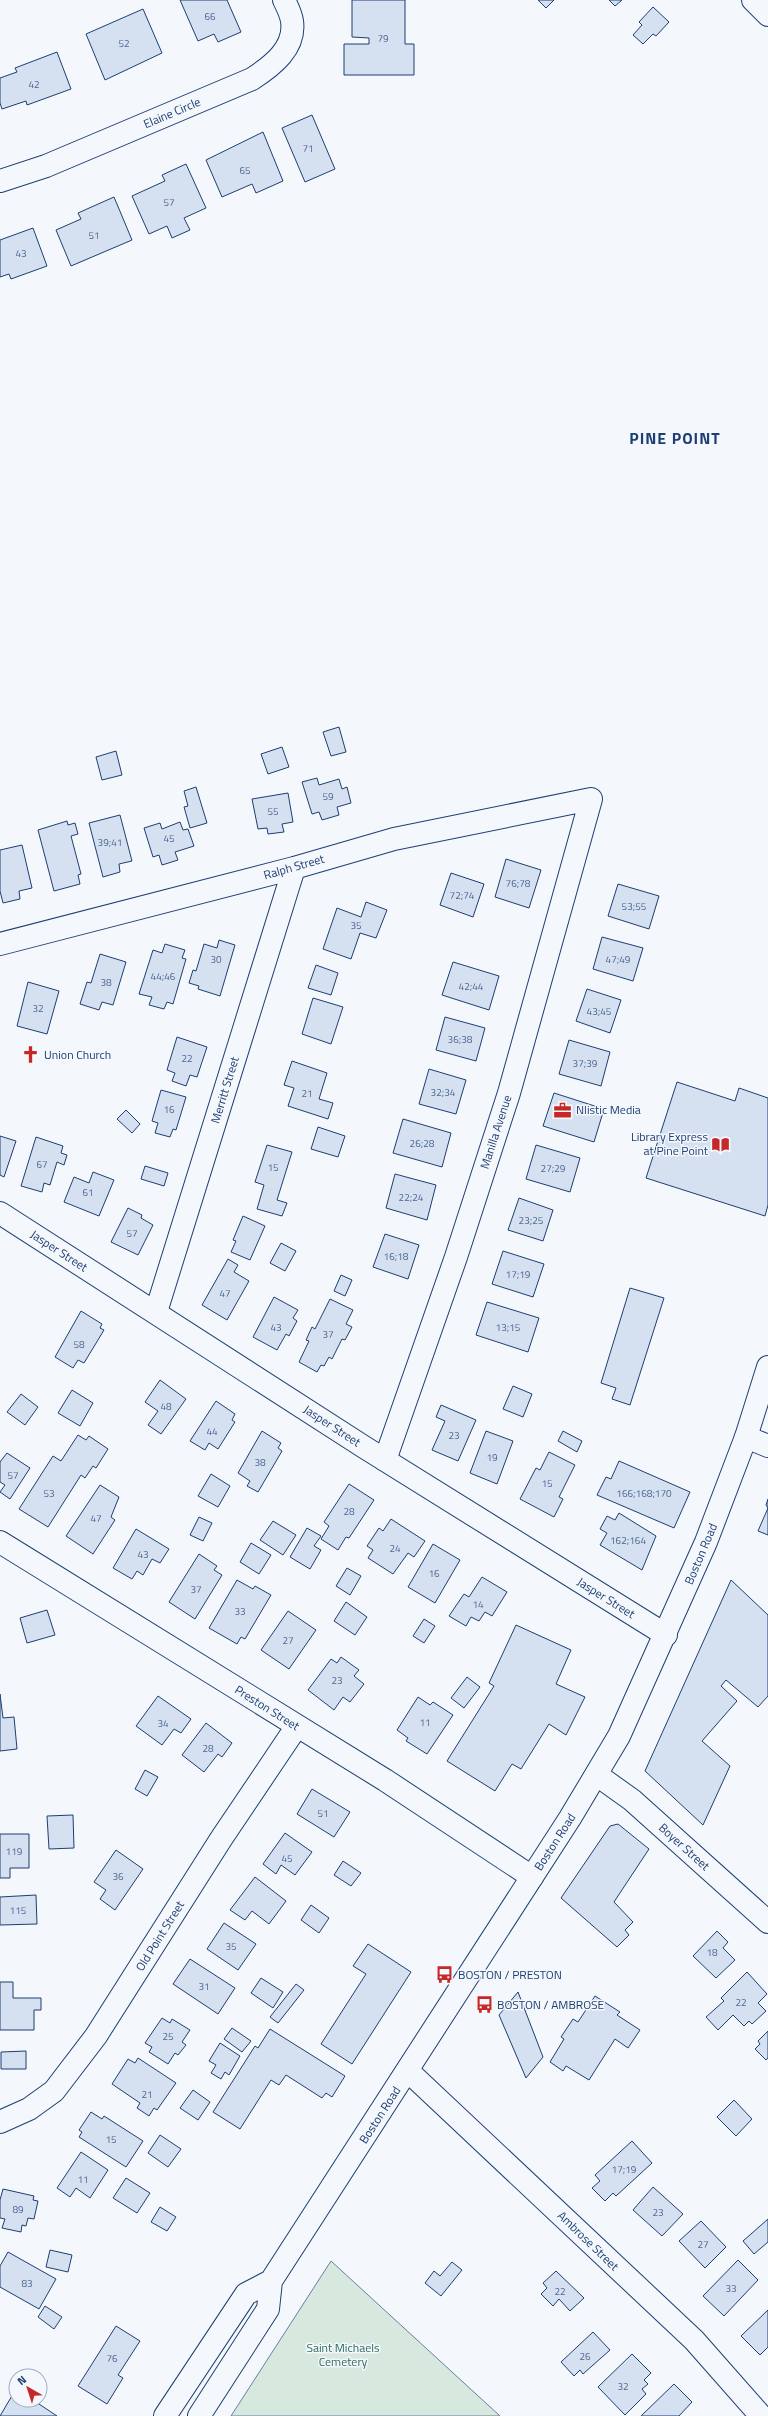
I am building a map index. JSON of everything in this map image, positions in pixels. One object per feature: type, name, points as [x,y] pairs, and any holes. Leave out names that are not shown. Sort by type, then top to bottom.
[{"type":"street","name":"Elaine Circle","points":[[0,181],[46,166],[252,80],[272,65],[289,46],[292,21],[284,0]]},
{"type":"street","points":[[753,0],[768,15]]},
{"type":"street","name":"Ralph Street","points":[[0,944],[294,868],[394,839],[591,799]]},
{"type":"street","name":"Manilla Avenue","points":[[385,1460],[456,1258],[509,1093],[591,799]]},
{"type":"street","name":"Merritt Street","points":[[156,1312],[294,868]]},
{"type":"street","name":"Jasper Street","points":[[0,1213],[385,1460],[666,1635]]},
{"type":"street","name":"Boston Road","points":[[199,2416],[268,2309],[271,2281],[408,2072],[442,2016],[532,1878],[597,1775],[619,1736],[666,1635],[706,1542],[746,1437],[768,1367]]},
{"type":"street","points":[[746,1437],[768,1446]]},
{"type":"street","name":"Preston Street","points":[[0,1542],[385,1780],[532,1878]]},
{"type":"street","name":"Old Point Street","points":[[0,2122],[28,2109],[54,2091],[87,2048],[221,1839],[297,1726]]},
{"type":"street","name":"Boyer Street","points":[[597,1775],[632,1800],[768,1922]]},
{"type":"street","name":"Ambrose Street","points":[[408,2072],[694,2340],[761,2416]]},
{"type":"street","name":"Boston Road","points":[[165,2416],[246,2294],[271,2281]]},
{"type":"green space","name":"Saint Michaels Cemetery","points":[[331,2261],[500,2416],[231,2416]]},
{"type":"building","points":[[180,0],[227,0],[241,32],[218,42],[214,34],[198,41]]},
{"type":"building","points":[[352,0],[405,0],[405,44],[414,44],[414,75],[344,75],[344,44],[369,44],[369,38],[352,37]]},
{"type":"building","points":[[538,0],[554,0],[546,8]]},
{"type":"building","points":[[609,0],[622,0],[615,6]]},
{"type":"building","points":[[653,7],[669,22],[656,36],[653,34],[643,44],[633,35],[642,25],[639,22]]},
{"type":"building","points":[[143,9],[162,53],[105,80],[86,34]]},
{"type":"building","points":[[57,52],[71,89],[27,105],[26,101],[2,109],[0,103],[0,78],[17,72],[15,68]]},
{"type":"building","points":[[312,115],[335,169],[305,182],[282,128]]},
{"type":"building","points":[[263,132],[283,181],[256,193],[252,184],[222,197],[206,160]]},
{"type":"building","points":[[186,164],[206,208],[184,218],[190,230],[172,238],[167,226],[149,234],[132,196],[165,181],[162,175]]},
{"type":"building","points":[[114,197],[132,240],[71,266],[56,230],[81,219],[78,213]]},
{"type":"building","points":[[33,228],[47,266],[11,279],[9,274],[0,277],[0,240]]},
{"type":"building","points":[[339,727],[346,752],[331,756],[323,732]]},
{"type":"building","points":[[282,747],[289,767],[268,774],[261,754]]},
{"type":"building","points":[[116,751],[122,775],[102,780],[96,757]]},
{"type":"building","points":[[317,778],[319,785],[339,779],[342,789],[347,787],[351,803],[337,807],[339,815],[322,820],[319,812],[312,814],[302,782]]},
{"type":"building","points":[[196,787],[207,823],[190,828],[184,807],[188,806],[184,791]]},
{"type":"building","points":[[288,793],[293,822],[282,824],[284,832],[268,834],[267,828],[258,829],[252,799]]},
{"type":"building","points":[[120,815],[132,861],[119,864],[120,872],[103,877],[89,823]]},
{"type":"building","points":[[67,821],[68,825],[75,823],[78,834],[71,836],[81,874],[78,875],[80,884],[54,891],[38,830]]},
{"type":"building","points":[[180,822],[183,830],[188,829],[194,846],[175,852],[178,860],[162,865],[159,855],[153,857],[144,828],[160,823],[162,829]]},
{"type":"building","points":[[22,845],[32,888],[19,891],[20,899],[3,903],[0,891],[0,850]]},
{"type":"building","points":[[506,859],[541,870],[529,908],[495,897]]},
{"type":"building","points":[[451,873],[484,884],[473,917],[440,905]]},
{"type":"building","points":[[618,884],[659,896],[649,929],[608,916]]},
{"type":"building","points":[[366,902],[387,910],[376,938],[360,933],[351,959],[323,949],[337,908],[361,917]]},
{"type":"building","points":[[602,937],[643,948],[633,981],[593,969]]},
{"type":"building","points":[[219,940],[235,945],[220,996],[198,989],[199,986],[189,983],[193,970],[196,971],[204,944],[217,948]]},
{"type":"building","points":[[165,944],[185,950],[182,958],[186,959],[173,1004],[167,1002],[164,1009],[149,1005],[152,997],[139,994],[153,950],[162,953]]},
{"type":"building","points":[[100,954],[126,962],[113,1005],[102,1002],[99,1010],[80,1004],[87,982],[91,983]]},
{"type":"building","points":[[453,962],[499,976],[489,1010],[442,995]]},
{"type":"building","points":[[316,965],[338,973],[331,995],[308,988]]},
{"type":"building","points":[[28,982],[59,991],[47,1034],[17,1026]]},
{"type":"building","points":[[587,989],[621,1000],[610,1033],[576,1021]]},
{"type":"building","points":[[313,998],[343,1007],[331,1044],[302,1034]]},
{"type":"building","points":[[445,1017],[485,1028],[476,1061],[436,1050]]},
{"type":"building","points":[[177,1037],[207,1047],[197,1077],[190,1075],[186,1086],[172,1081],[175,1073],[167,1070]]},
{"type":"building","points":[[569,1040],[610,1052],[601,1086],[559,1074]]},
{"type":"building","points":[[292,1061],[327,1073],[319,1099],[333,1103],[328,1119],[288,1106],[294,1088],[284,1085]]},
{"type":"building","points":[[429,1069],[466,1080],[456,1114],[419,1104]]},
{"type":"building","points":[[677,1082],[735,1101],[739,1088],[768,1098],[768,1205],[765,1216],[646,1178]]},
{"type":"building","points":[[161,1090],[186,1097],[176,1130],[173,1129],[170,1137],[155,1133],[158,1123],[152,1121]]},
{"type":"building","points":[[554,1093],[604,1109],[594,1142],[543,1126]]},
{"type":"building","points":[[126,1110],[140,1124],[132,1133],[117,1119]]},
{"type":"building","points":[[403,1119],[451,1133],[442,1167],[393,1153]]},
{"type":"building","points":[[318,1127],[345,1136],[338,1157],[311,1149]]},
{"type":"building","points":[[0,1136],[16,1141],[4,1177],[0,1175]]},
{"type":"building","points":[[36,1137],[63,1146],[61,1153],[67,1155],[64,1165],[57,1162],[50,1185],[44,1183],[42,1192],[21,1186]]},
{"type":"building","points":[[267,1145],[292,1152],[277,1200],[287,1203],[282,1216],[257,1209],[264,1185],[255,1182]]},
{"type":"building","points":[[536,1145],[580,1158],[570,1192],[526,1179]]},
{"type":"building","points":[[145,1166],[168,1173],[164,1186],[141,1179]]},
{"type":"building","points":[[93,1172],[114,1180],[99,1216],[64,1202],[74,1177],[89,1183]]},
{"type":"building","points":[[395,1174],[436,1185],[427,1220],[386,1208]]},
{"type":"building","points":[[519,1198],[553,1210],[543,1241],[508,1230]]},
{"type":"building","points":[[128,1208],[142,1215],[141,1218],[153,1225],[138,1255],[111,1242]]},
{"type":"building","points":[[243,1216],[265,1226],[250,1260],[231,1252],[236,1241],[233,1240]]},
{"type":"building","points":[[385,1234],[419,1245],[408,1279],[373,1267]]},
{"type":"building","points":[[281,1243],[296,1251],[285,1271],[270,1263]]},
{"type":"building","points":[[503,1251],[544,1264],[533,1297],[492,1284]]},
{"type":"building","points":[[228,1259],[238,1265],[234,1272],[249,1281],[227,1320],[202,1305]]},
{"type":"building","points":[[341,1275],[352,1280],[345,1296],[334,1291]]},
{"type":"building","points":[[630,1288],[664,1298],[630,1405],[612,1399],[616,1388],[601,1383]]},
{"type":"building","points":[[274,1297],[298,1310],[293,1318],[297,1321],[289,1336],[286,1334],[277,1350],[253,1337]]},
{"type":"building","points":[[330,1299],[353,1310],[346,1324],[352,1327],[345,1340],[342,1339],[332,1359],[329,1357],[324,1366],[321,1365],[317,1372],[299,1362],[309,1341],[306,1340],[312,1327],[315,1329]]},
{"type":"building","points":[[487,1302],[539,1318],[528,1352],[476,1335]]},
{"type":"building","points":[[81,1311],[102,1324],[100,1328],[104,1330],[84,1363],[78,1360],[73,1368],[55,1357]]},
{"type":"building","points":[[160,1380],[186,1399],[161,1434],[148,1425],[158,1411],[145,1402]]},
{"type":"building","points":[[513,1386],[532,1394],[523,1417],[503,1409]]},
{"type":"building","points":[[72,1390],[93,1403],[80,1426],[58,1413]]},
{"type":"building","points":[[21,1394],[38,1407],[25,1425],[7,1412]]},
{"type":"building","points":[[216,1401],[235,1414],[232,1420],[235,1422],[218,1449],[209,1443],[205,1450],[190,1441]]},
{"type":"building","points":[[441,1405],[476,1420],[458,1461],[432,1450],[445,1421],[436,1417]]},
{"type":"building","points":[[262,1431],[281,1443],[278,1448],[282,1451],[258,1492],[247,1486],[250,1481],[238,1473]]},
{"type":"building","points":[[486,1431],[513,1441],[497,1484],[470,1473]]},
{"type":"building","points":[[563,1431],[582,1441],[577,1452],[558,1441]]},
{"type":"building","points":[[78,1435],[86,1440],[89,1436],[108,1449],[96,1468],[93,1466],[85,1478],[81,1475],[48,1527],[19,1509],[53,1456],[61,1461]]},
{"type":"building","points":[[549,1452],[575,1465],[559,1497],[563,1499],[554,1517],[520,1499],[536,1468],[540,1470]]},
{"type":"building","points":[[7,1453],[30,1468],[10,1499],[0,1492],[5,1485],[0,1482],[0,1462]]},
{"type":"building","points":[[619,1461],[690,1492],[674,1528],[597,1495],[606,1477],[611,1479]]},
{"type":"building","points":[[211,1474],[230,1486],[218,1507],[198,1496]]},
{"type":"building","points":[[349,1484],[374,1500],[349,1538],[346,1537],[338,1550],[321,1539],[329,1526],[324,1522]]},
{"type":"building","points":[[100,1485],[119,1497],[111,1517],[115,1520],[93,1554],[66,1536]]},
{"type":"building","points":[[768,1508],[768,1535],[758,1531]]},
{"type":"building","points":[[619,1513],[656,1536],[642,1570],[600,1545],[607,1533],[600,1529],[607,1516],[615,1520]]},
{"type":"building","points":[[199,1517],[212,1523],[203,1541],[190,1535]]},
{"type":"building","points":[[391,1519],[425,1541],[414,1557],[408,1553],[393,1574],[368,1558],[373,1550],[367,1546],[379,1528],[383,1531]]},
{"type":"building","points":[[273,1521],[296,1535],[283,1555],[260,1540]]},
{"type":"building","points":[[307,1528],[321,1536],[314,1546],[321,1550],[310,1569],[290,1557]]},
{"type":"building","points":[[136,1529],[169,1549],[160,1563],[152,1559],[143,1575],[137,1571],[132,1579],[113,1568]]},
{"type":"building","points":[[251,1543],[271,1555],[259,1574],[240,1562]]},
{"type":"building","points":[[433,1544],[460,1560],[435,1603],[408,1587]]},
{"type":"building","points":[[199,1554],[217,1566],[214,1570],[222,1575],[195,1619],[169,1602]]},
{"type":"building","points":[[347,1568],[361,1576],[350,1595],[336,1586]]},
{"type":"building","points":[[482,1577],[507,1592],[492,1616],[485,1612],[479,1621],[471,1617],[466,1626],[449,1616],[464,1594],[469,1597]]},
{"type":"building","points":[[237,1580],[253,1589],[255,1586],[271,1595],[245,1639],[241,1637],[237,1644],[209,1628]]},
{"type":"building","points":[[731,1580],[768,1615],[768,1696],[758,1707],[726,1680],[721,1686],[737,1701],[702,1741],[730,1766],[703,1825],[645,1771]]},
{"type":"building","points":[[346,1602],[367,1617],[355,1635],[334,1621]]},
{"type":"building","points":[[47,1610],[55,1635],[27,1643],[20,1618]]},
{"type":"building","points":[[288,1611],[316,1630],[289,1669],[261,1650]]},
{"type":"building","points":[[424,1619],[435,1626],[424,1643],[413,1636]]},
{"type":"building","points":[[516,1625],[571,1650],[556,1684],[585,1697],[566,1735],[549,1724],[521,1769],[512,1764],[495,1791],[447,1761],[494,1686],[489,1683]]},
{"type":"building","points":[[341,1657],[359,1670],[354,1676],[364,1684],[350,1702],[343,1697],[334,1710],[308,1690],[331,1659],[337,1663]]},
{"type":"building","points":[[467,1677],[480,1687],[464,1708],[451,1698]]},
{"type":"building","points":[[0,1694],[3,1718],[14,1717],[17,1749],[0,1751]]},
{"type":"building","points":[[158,1696],[191,1719],[181,1733],[174,1729],[162,1745],[136,1726]]},
{"type":"building","points":[[418,1697],[430,1705],[433,1702],[453,1715],[427,1754],[406,1741],[408,1738],[397,1730]]},
{"type":"building","points":[[206,1723],[232,1743],[222,1757],[218,1754],[204,1772],[182,1755]]},
{"type":"building","points":[[145,1770],[158,1777],[147,1796],[135,1789]]},
{"type":"building","points":[[312,1789],[350,1812],[334,1837],[297,1814]]},
{"type":"building","points":[[73,1815],[74,1848],[49,1849],[47,1816]]},
{"type":"building","points":[[618,1824],[649,1849],[614,1902],[633,1922],[625,1930],[629,1935],[617,1947],[561,1898],[610,1826]]},
{"type":"building","points":[[285,1833],[312,1852],[295,1875],[281,1865],[276,1874],[263,1864]]},
{"type":"building","points":[[0,1834],[29,1834],[29,1868],[10,1868],[10,1878],[0,1878]]},
{"type":"building","points":[[116,1850],[143,1869],[115,1910],[100,1899],[106,1890],[94,1882]]},
{"type":"building","points":[[343,1861],[361,1873],[351,1886],[334,1875]]},
{"type":"building","points":[[255,1877],[286,1901],[269,1924],[252,1911],[245,1920],[230,1910]]},
{"type":"building","points":[[36,1895],[37,1924],[0,1925],[0,1897]]},
{"type":"building","points":[[311,1905],[329,1918],[319,1933],[301,1920]]},
{"type":"building","points":[[224,1923],[256,1944],[238,1970],[207,1949]]},
{"type":"building","points":[[717,1931],[728,1942],[723,1948],[735,1960],[716,1978],[693,1956]]},
{"type":"building","points":[[368,1944],[411,1972],[352,2064],[321,2044],[366,1974],[353,1966]]},
{"type":"building","points":[[190,1959],[235,1988],[218,2014],[173,1984]]},
{"type":"building","points":[[747,1972],[767,1994],[758,2003],[766,2011],[752,2024],[749,2021],[744,2026],[733,2015],[718,2030],[706,2017],[724,2001],[721,1998]]},
{"type":"building","points":[[261,1978],[283,1992],[273,2008],[251,1993]]},
{"type":"building","points":[[0,1982],[13,1982],[13,1998],[41,1998],[41,2010],[34,2010],[34,2030],[0,2030]]},
{"type":"building","points":[[296,1984],[304,1990],[278,2023],[270,2017]]},
{"type":"building","points":[[518,1992],[543,2057],[526,2078],[499,2015]]},
{"type":"building","points":[[595,1996],[620,2012],[617,2015],[640,2030],[628,2048],[615,2039],[589,2080],[566,2066],[563,2071],[550,2062],[564,2039],[561,2037],[573,2019],[578,2022]]},
{"type":"building","points":[[162,2018],[170,2023],[172,2019],[190,2030],[182,2042],[186,2045],[178,2055],[175,2053],[168,2064],[149,2052],[152,2047],[145,2043]]},
{"type":"building","points":[[232,2028],[251,2041],[242,2052],[224,2039]]},
{"type":"building","points":[[270,2029],[345,2076],[332,2097],[326,2093],[322,2098],[286,2075],[279,2085],[271,2080],[240,2129],[213,2112],[255,2046],[258,2048]]},
{"type":"building","points":[[768,2031],[768,2058],[766,2060],[755,2049],[760,2044],[758,2041]]},
{"type":"building","points":[[220,2043],[240,2056],[229,2075],[225,2072],[221,2079],[211,2073],[216,2065],[209,2061]]},
{"type":"building","points":[[26,2051],[26,2069],[1,2069],[1,2052]]},
{"type":"building","points":[[138,2058],[176,2083],[157,2110],[154,2108],[149,2116],[137,2108],[140,2103],[112,2084],[128,2059],[135,2063]]},
{"type":"building","points":[[193,2090],[210,2102],[198,2120],[180,2108]]},
{"type":"building","points":[[734,2100],[752,2119],[736,2136],[717,2117]]},
{"type":"building","points":[[91,2112],[102,2119],[104,2116],[143,2141],[126,2167],[79,2137],[82,2132],[79,2130]]},
{"type":"building","points":[[160,2135],[181,2149],[168,2167],[148,2153]]},
{"type":"building","points":[[632,2141],[652,2163],[616,2196],[613,2193],[605,2201],[592,2188],[600,2181],[595,2175]]},
{"type":"building","points":[[81,2152],[108,2170],[90,2198],[76,2188],[70,2197],[57,2188]]},
{"type":"building","points":[[126,2178],[150,2193],[137,2213],[113,2198]]},
{"type":"building","points":[[653,2187],[683,2214],[662,2236],[633,2210]]},
{"type":"building","points":[[3,2189],[34,2196],[33,2200],[38,2201],[34,2219],[28,2218],[26,2226],[22,2225],[21,2232],[2,2228],[5,2219],[0,2218],[0,2200]]},
{"type":"building","points":[[160,2207],[176,2217],[167,2231],[151,2222]]},
{"type":"building","points":[[768,2219],[768,2242],[754,2254],[743,2241]]},
{"type":"building","points":[[701,2221],[726,2247],[705,2268],[679,2241]]},
{"type":"building","points":[[50,2250],[72,2255],[68,2272],[46,2267]]},
{"type":"building","points":[[8,2252],[56,2279],[39,2309],[0,2287],[0,2266]]},
{"type":"building","points":[[738,2260],[758,2280],[724,2316],[703,2296]]},
{"type":"building","points":[[452,2262],[462,2270],[441,2296],[425,2283],[434,2271],[440,2276]]},
{"type":"building","points":[[556,2271],[584,2298],[570,2311],[559,2299],[553,2306],[541,2294],[547,2288],[543,2283]]},
{"type":"building","points":[[45,2306],[62,2317],[54,2329],[38,2317]]},
{"type":"building","points":[[768,2310],[768,2347],[760,2355],[741,2336]]},
{"type":"building","points":[[116,2326],[140,2341],[118,2375],[123,2378],[107,2404],[78,2386]]},
{"type":"building","points":[[593,2332],[610,2350],[583,2374],[580,2370],[574,2376],[561,2362]]},
{"type":"building","points":[[632,2354],[651,2373],[644,2380],[648,2384],[642,2389],[646,2394],[625,2415],[598,2387]]},
{"type":"building","points":[[674,2384],[692,2402],[679,2416],[641,2416]]},
{"type":"building","points":[[8,2402],[8,2408],[45,2408],[57,2416],[0,2416]]},
{"type":"place","name":"Union Church","points":[[31,1055]]},
{"type":"place","name":"Nlistic Media","points":[[563,1110]]},
{"type":"place","name":"Library Express at Pine Point","points":[[721,1144]]},
{"type":"place","name":"BOSTON / PRESTON","points":[[445,1975]]},
{"type":"place","name":"BOSTON / AMBROSE","points":[[484,2005]]},
{"type":"district","name":"PINE POINT","points":[[675,438]]}]
